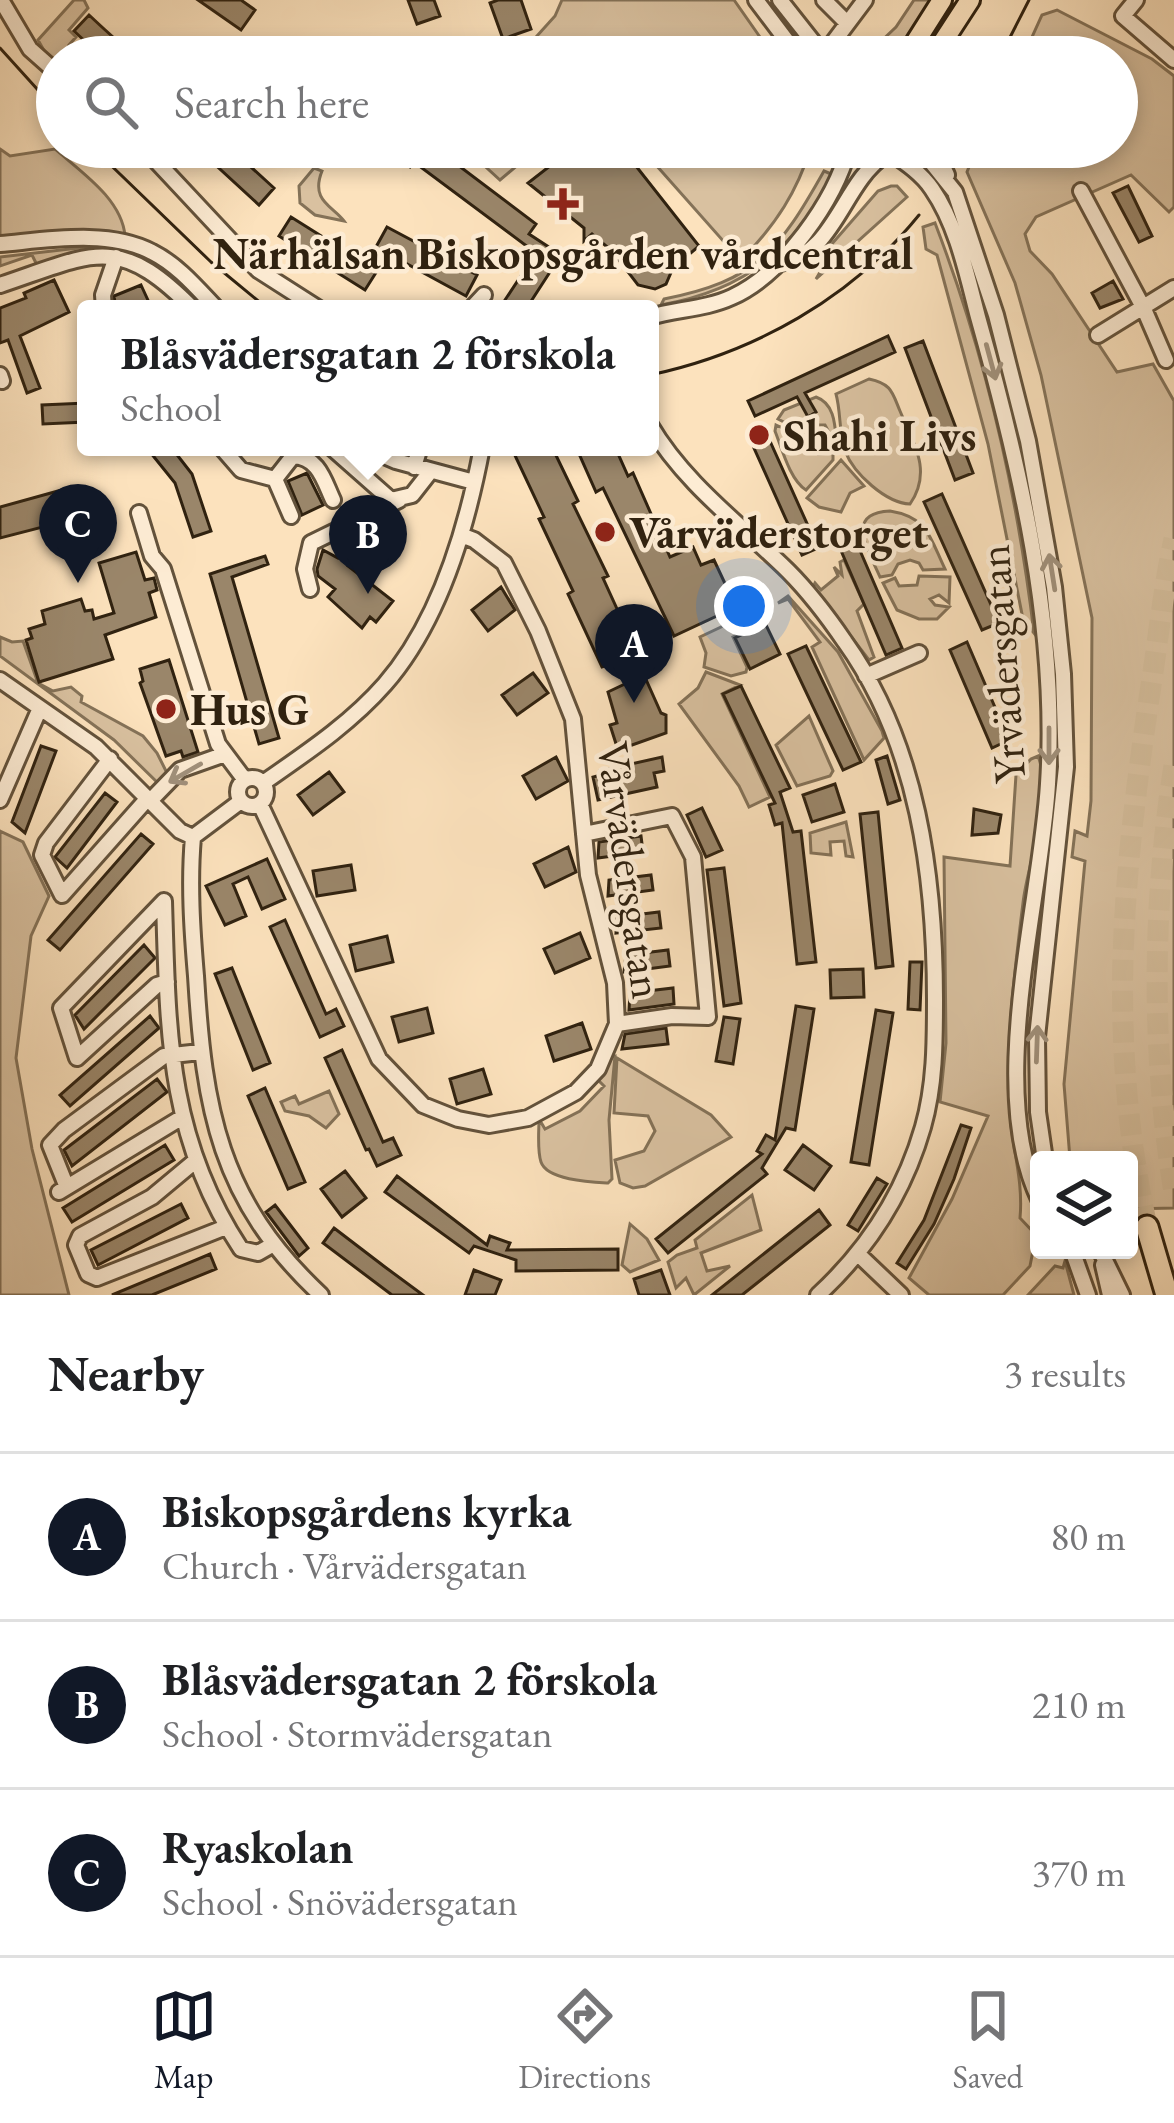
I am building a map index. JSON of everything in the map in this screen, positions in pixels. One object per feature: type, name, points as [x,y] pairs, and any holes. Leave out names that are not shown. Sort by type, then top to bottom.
[{"type":"highway","points":[[1147,1227],[1167,1295]]},
{"type":"main road","points":[[919,36],[942,0]]},
{"type":"main road","points":[[947,36],[970,0]]},
{"type":"street","points":[[1,0],[36,56]]},
{"type":"street","points":[[756,0],[783,36]]},
{"type":"street","points":[[780,0],[808,36]]},
{"type":"street","points":[[824,0],[846,22]]},
{"type":"street","points":[[837,36],[865,0]]},
{"type":"street","points":[[1136,0],[1123,16],[1174,60]]},
{"type":"street","points":[[163,168],[258,270],[306,300]]},
{"type":"street","points":[[782,263],[787,250],[823,207],[844,168]]},
{"type":"street","points":[[659,315],[730,298],[782,263],[797,260],[820,238],[870,168]]},
{"type":"street","name":"Yrvädersgatan","points":[[911,168],[927,181],[952,229],[1004,414],[1034,566],[1050,740],[1018,1081],[1023,1148],[1030,1170]]},
{"type":"street","name":"Yrvädersgatan","points":[[938,168],[949,180],[974,244],[1017,393],[1040,500],[1059,630],[1066,718],[1065,790],[1036,1059],[1044,1151]]},
{"type":"street","points":[[944,168],[949,180]]},
{"type":"street","points":[[1081,191],[1166,360]]},
{"type":"street","points":[[0,244],[87,239],[142,247],[178,270],[208,300]]},
{"type":"street","points":[[0,285],[77,260],[116,257],[142,266],[184,300]]},
{"type":"street","points":[[103,300],[116,257]]},
{"type":"street","points":[[1098,335],[1174,288]]},
{"type":"street","points":[[172,300],[175,290]]},
{"type":"street","points":[[479,300],[484,295]]},
{"type":"street","points":[[659,437],[688,475],[800,584],[866,676],[896,740],[920,825],[935,943],[934,1065],[923,1126],[890,1209],[858,1254],[818,1295]]},
{"type":"street","points":[[229,456],[241,470],[275,479]]},
{"type":"street","points":[[275,479],[293,456],[302,456],[317,466],[333,500]]},
{"type":"street","points":[[341,456],[377,490],[399,500]]},
{"type":"street","points":[[386,456],[474,482]]},
{"type":"street","points":[[414,467],[417,456]]},
{"type":"street","points":[[263,783],[352,717],[385,685],[419,634],[461,536],[480,456]]},
{"type":"street","points":[[310,589],[305,569],[311,543],[412,495],[430,472]]},
{"type":"street","points":[[275,479],[291,516]]},
{"type":"street","points":[[139,513],[152,556],[164,568],[218,744],[244,780]]},
{"type":"street","name":"Vårvädersgatan","points":[[260,804],[379,1059],[423,1105],[489,1125],[535,1115],[576,1092],[598,1069],[617,1024],[615,982],[588,874],[576,736],[563,692],[504,562],[474,539],[461,536]]},
{"type":"street","points":[[866,676],[919,653]]},
{"type":"street","points":[[0,680],[110,759],[180,831],[193,836]]},
{"type":"street","points":[[0,800],[40,708]]},
{"type":"street","points":[[110,759],[46,843],[42,855],[62,895],[181,770],[225,754]]},
{"type":"street","points":[[256,778],[263,783],[266,793],[260,804],[241,801],[238,791],[244,780],[256,778]]},
{"type":"street","points":[[241,801],[193,836],[190,874],[207,1100],[234,1178],[272,1244],[322,1295]]},
{"type":"street","points":[[584,834],[672,816],[693,857],[708,1017],[672,1016],[617,1024]]},
{"type":"street","points":[[166,982],[77,1058],[61,1008],[164,901],[173,1054],[181,1118],[194,1162],[226,1227],[245,1252],[258,1253],[272,1244]]},
{"type":"street","points":[[181,1118],[63,1188],[50,1145],[64,1130],[148,1066],[173,1054],[200,1052]]},
{"type":"street","points":[[194,1162],[152,1197],[80,1236],[76,1246],[88,1274],[97,1279],[226,1227]]},
{"type":"street","points":[[858,1254],[901,1295]]},
{"type":"street","points":[[1075,1259],[1086,1292]]},
{"type":"street","points":[[1101,1259],[1111,1295]]},
{"type":"street","points":[[1104,1259],[1122,1295]]},
{"type":"shaded area","points":[[74,0],[84,0],[88,8],[69,30],[75,36],[42,36]]},
{"type":"shaded area","points":[[562,0],[734,0],[759,36],[537,36]]},
{"type":"shaded area","points":[[914,0],[932,0],[908,36],[887,36]]},
{"type":"shaded area","points":[[1057,10],[1107,36],[1032,36],[1042,15]]},
{"type":"shaded area","points":[[1138,52],[1152,59],[1174,76],[1174,207],[1169,212],[1131,175],[1036,217],[1025,234],[1030,251],[1052,274],[1117,372],[1153,364],[1174,401],[1174,1208],[1138,1209],[1138,1151],[1069,1151],[1064,1084],[1085,861],[1072,857],[1075,831],[1087,836],[1091,801],[1092,618],[1041,375],[1015,283],[969,168],[1138,168]]},
{"type":"shaded area","points":[[0,149],[10,156],[36,152],[36,168],[77,168],[108,198],[125,236],[0,237]]},
{"type":"shaded area","points":[[314,168],[322,171],[319,189],[324,202],[344,221],[315,215],[300,203],[299,186]]},
{"type":"shaded area","points":[[487,168],[514,168],[500,180]]},
{"type":"shaded area","points":[[659,168],[803,168],[784,206],[744,257],[725,243]]},
{"type":"shaded area","points":[[824,171],[836,176],[801,225],[764,262],[720,288],[661,305],[664,299],[721,283],[762,258],[793,222]]},
{"type":"shaded area","points":[[891,186],[907,197],[816,279],[823,267],[817,261],[878,191]]},
{"type":"shaded area","points":[[935,223],[970,323],[997,425],[1019,528],[1034,633],[1023,619],[988,444],[937,255],[926,249],[923,227]]},
{"type":"shaded area","points":[[96,246],[123,248],[122,253],[37,265],[32,255],[0,266],[0,257]]},
{"type":"shaded area","points":[[869,379],[890,390],[915,445],[920,480],[910,504],[891,499],[872,486],[845,451],[836,394]]},
{"type":"shaded area","points":[[816,397],[831,411],[837,447],[825,425],[805,433],[778,419],[784,410]]},
{"type":"shaded area","points":[[776,425],[807,439],[818,454],[833,453],[833,460],[806,490],[787,464]]},
{"type":"shaded area","points":[[841,460],[864,486],[850,493],[841,512],[819,507],[807,498]]},
{"type":"shaded area","points":[[890,511],[920,524],[945,569],[923,570],[910,560],[898,564],[892,575],[880,577],[863,526],[876,513]]},
{"type":"shaded area","points":[[844,560],[864,604],[857,611],[874,657],[869,660],[813,587],[815,583],[821,590],[838,576],[834,567],[842,575],[840,562]]},
{"type":"shaded area","points":[[919,576],[950,577],[949,603],[939,595],[930,599],[949,607],[937,619],[919,619],[897,610],[883,583],[895,578],[899,586],[917,585]]},
{"type":"shaded area","points":[[788,596],[838,652],[882,731],[884,738],[864,760],[812,647],[820,642],[788,599],[778,603]]},
{"type":"shaded area","points":[[755,611],[761,623],[733,637],[746,672],[731,676],[704,667],[706,653],[700,637]]},
{"type":"shaded area","points":[[0,637],[23,641],[38,683],[53,691],[71,687],[82,696],[81,702],[143,736],[168,775],[160,785],[114,740],[0,656]]},
{"type":"shaded area","points":[[706,672],[740,685],[722,694],[770,797],[749,807],[679,704],[698,688]]},
{"type":"shaded area","points":[[809,716],[833,771],[797,786],[776,745]]},
{"type":"shaded area","points":[[1038,756],[1044,792],[1023,903],[1009,1070],[1020,1218],[1030,1229],[1031,1259],[1003,1295],[929,1295],[909,1278],[952,1199],[988,1116],[940,1102],[946,1043],[944,857],[1010,866],[1016,775]]},
{"type":"shaded area","points":[[846,822],[853,857],[846,856],[844,841],[830,842],[831,855],[811,853],[810,833]]},
{"type":"shaded area","points":[[0,831],[23,842],[49,896],[31,936],[16,1058],[32,1149],[69,1295],[0,1295]]},
{"type":"shaded area","points":[[615,1056],[609,1120],[612,1179],[591,1182],[551,1173],[541,1162],[539,1119],[545,1129],[580,1111],[604,1086],[596,1078],[609,1057]]},
{"type":"shaded area","points":[[617,1058],[711,1115],[731,1137],[645,1186],[620,1183],[615,1160],[644,1151],[655,1131],[648,1116],[614,1113]]},
{"type":"shaded area","points":[[329,1091],[339,1114],[326,1128],[309,1116],[285,1111],[281,1102],[295,1096],[299,1104]]},
{"type":"shaded area","points":[[752,1195],[761,1230],[701,1253],[707,1271],[730,1266],[694,1295],[686,1278],[676,1288],[668,1262],[697,1248],[695,1240]]},
{"type":"shaded area","points":[[630,1224],[647,1239],[659,1260],[630,1272],[622,1265]]},
{"type":"shaded area","points":[[1065,1261],[1074,1295],[1028,1295],[1055,1266],[1063,1268]]},
{"type":"building","points":[[198,0],[241,0],[255,10],[241,30]]},
{"type":"building","points":[[408,0],[434,0],[440,16],[417,24]]},
{"type":"building","points":[[521,0],[531,29],[502,36],[490,3]]},
{"type":"building","points":[[89,15],[112,36],[79,36],[74,31]]},
{"type":"building","points":[[219,168],[252,168],[274,188],[259,205]]},
{"type":"building","points":[[422,168],[462,168],[536,224],[529,234],[561,255],[532,300],[505,300],[536,253]]},
{"type":"building","points":[[547,168],[638,168],[699,246],[673,268],[666,284],[655,289],[638,285],[612,251],[592,234],[584,241],[584,228],[528,183]]},
{"type":"building","points":[[1128,186],[1152,236],[1139,242],[1113,193]]},
{"type":"building","points":[[291,217],[377,271],[365,290],[279,236]]},
{"type":"building","points":[[387,227],[477,275],[466,296],[376,247]]},
{"type":"building","points":[[54,280],[69,312],[20,336],[40,388],[27,393],[8,340],[0,343],[0,308]]},
{"type":"building","points":[[1113,281],[1123,299],[1100,308],[1092,293]]},
{"type":"building","points":[[141,285],[148,300],[115,300],[114,296]]},
{"type":"building","points":[[888,336],[895,352],[805,393],[816,412],[808,417],[797,397],[755,416],[748,401]]},
{"type":"building","points":[[923,341],[973,473],[955,480],[905,348]]},
{"type":"building","points":[[77,403],[77,422],[43,424],[42,405]]},
{"type":"building","points":[[765,430],[818,548],[802,555],[749,437]]},
{"type":"building","points":[[153,456],[178,456],[192,474],[211,531],[193,537],[175,483]]},
{"type":"building","points":[[515,456],[556,456],[638,655],[602,667],[539,519],[544,517]]},
{"type":"building","points":[[580,456],[619,456],[628,476],[633,473],[670,557],[693,547],[701,565],[714,560],[736,607],[674,636],[603,488],[596,492]]},
{"type":"building","points":[[307,473],[323,505],[302,515],[288,481]]},
{"type":"building","points":[[69,488],[74,519],[0,538],[0,507]]},
{"type":"building","points":[[942,494],[999,623],[982,630],[924,502]]},
{"type":"building","points":[[852,532],[902,648],[886,655],[836,539]]},
{"type":"building","points":[[351,543],[360,550],[348,566],[393,601],[376,622],[370,617],[362,628],[328,597],[335,589],[318,576],[317,569],[323,550],[338,558]]},
{"type":"building","points":[[136,552],[145,580],[154,578],[157,590],[149,593],[156,617],[105,635],[113,659],[39,682],[26,640],[32,638],[29,629],[45,624],[42,611],[81,599],[94,619],[114,613],[99,563]]},
{"type":"building","points":[[265,556],[268,564],[232,577],[279,738],[259,744],[210,574]]},
{"type":"building","points":[[501,587],[515,610],[488,631],[472,610]]},
{"type":"building","points":[[765,623],[780,654],[750,669],[735,638]]},
{"type":"building","points":[[967,642],[1009,740],[992,748],[950,650]]},
{"type":"building","points":[[806,646],[861,762],[843,770],[788,654]]},
{"type":"building","name":"Hus G","points":[[169,660],[198,752],[183,757],[181,751],[166,756],[140,683],[140,669]]},
{"type":"building","points":[[533,673],[548,693],[517,715],[502,695]]},
{"type":"building","points":[[644,675],[666,715],[666,733],[618,750],[610,725],[617,723],[608,692]]},
{"type":"building","points":[[741,686],[790,788],[780,792],[793,832],[801,831],[816,962],[797,964],[782,823],[775,825],[769,805],[775,803],[723,694]]},
{"type":"building","points":[[41,746],[56,751],[25,833],[12,822]]},
{"type":"building","points":[[887,756],[900,800],[888,804],[876,760]]},
{"type":"building","points":[[556,757],[568,781],[536,799],[523,776]]},
{"type":"building","points":[[662,757],[664,771],[654,773],[657,787],[598,800],[593,777],[601,775],[600,771]]},
{"type":"building","points":[[329,772],[344,792],[313,815],[298,795]]},
{"type":"building","points":[[835,784],[844,812],[812,822],[803,795]]},
{"type":"building","points":[[105,793],[117,802],[67,868],[55,857]]},
{"type":"building","points":[[702,808],[722,850],[706,857],[687,815]]},
{"type":"building","points":[[974,809],[1001,815],[998,833],[972,835]]},
{"type":"building","points":[[878,812],[893,966],[876,968],[860,814]]},
{"type":"building","points":[[141,834],[153,844],[60,950],[48,940]]},
{"type":"building","points":[[641,836],[643,852],[598,858],[599,842]]},
{"type":"building","points":[[568,847],[576,872],[545,887],[534,864]]},
{"type":"building","points":[[267,859],[285,899],[262,909],[248,877],[233,884],[246,916],[225,925],[206,886]]},
{"type":"building","points":[[351,865],[355,890],[317,896],[313,871]]},
{"type":"building","points":[[724,868],[741,1003],[724,1006],[707,870]]},
{"type":"building","points":[[651,875],[653,890],[608,896],[609,880]]},
{"type":"building","points":[[659,912],[661,928],[616,933],[617,917]]},
{"type":"building","points":[[285,920],[326,1014],[336,1009],[344,1026],[320,1037],[270,927]]},
{"type":"building","points":[[580,933],[590,958],[555,973],[544,949]]},
{"type":"building","points":[[387,936],[393,962],[356,971],[350,945]]},
{"type":"building","points":[[144,945],[155,958],[84,1029],[75,1015]]},
{"type":"building","points":[[668,950],[670,966],[624,972],[626,955]]},
{"type":"building","points":[[910,962],[922,962],[920,1010],[908,1009]]},
{"type":"building","points":[[232,968],[270,1063],[253,1070],[215,974]]},
{"type":"building","points":[[863,969],[864,997],[831,998],[830,970]]},
{"type":"building","points":[[673,988],[674,1004],[629,1010],[630,993]]},
{"type":"building","points":[[796,1006],[814,1009],[795,1130],[786,1128],[762,1168],[767,1174],[668,1253],[656,1239],[762,1154],[757,1151],[766,1135],[775,1140]]},
{"type":"building","points":[[427,1008],[433,1033],[399,1042],[392,1017]]},
{"type":"building","points":[[876,1010],[893,1013],[869,1165],[851,1162]]},
{"type":"building","points":[[150,1016],[159,1028],[70,1106],[60,1095]]},
{"type":"building","points":[[724,1017],[740,1019],[733,1064],[716,1061]]},
{"type":"building","points":[[582,1023],[591,1049],[554,1061],[546,1036]]},
{"type":"building","points":[[666,1028],[668,1044],[622,1049],[625,1034]]},
{"type":"building","points":[[342,1050],[383,1142],[393,1138],[401,1155],[377,1166],[325,1058]]},
{"type":"building","points":[[483,1069],[491,1094],[457,1104],[450,1079]]},
{"type":"building","points":[[157,1079],[167,1092],[72,1166],[64,1150]]},
{"type":"building","points":[[265,1088],[305,1182],[288,1189],[248,1096]]},
{"type":"building","points":[[961,1125],[971,1128],[954,1179],[906,1269],[897,1263],[924,1220]]},
{"type":"building","points":[[165,1145],[174,1160],[72,1222],[63,1208]]},
{"type":"building","points":[[803,1145],[831,1166],[814,1190],[785,1170]]},
{"type":"building","points":[[345,1171],[366,1198],[342,1217],[321,1189]]},
{"type":"building","points":[[397,1176],[487,1245],[490,1236],[510,1243],[507,1250],[618,1249],[618,1270],[516,1271],[516,1260],[474,1246],[469,1253],[385,1192]]},
{"type":"building","points":[[877,1178],[887,1184],[858,1231],[848,1225]]},
{"type":"building","points":[[181,1204],[188,1218],[98,1265],[91,1250]]},
{"type":"building","points":[[275,1205],[308,1248],[299,1256],[266,1212]]},
{"type":"building","points":[[819,1210],[830,1225],[742,1295],[712,1295]]},
{"type":"building","points":[[334,1228],[423,1295],[392,1295],[323,1243]]},
{"type":"building","points":[[210,1254],[216,1269],[152,1295],[112,1295]]},
{"type":"building","points":[[474,1270],[501,1280],[495,1295],[465,1295]]},
{"type":"building","points":[[661,1270],[670,1295],[639,1295],[634,1279]]},
{"type":"tunnel","points":[[1147,1227],[1127,1091],[1123,960],[1140,761],[1174,539]]},
{"type":"tunnel","points":[[1174,766],[1161,871],[1157,979],[1161,1087],[1174,1192]]},
{"type":"tram line","points":[[1011,36],[1029,0]]},
{"type":"tram line","points":[[0,48],[36,88]]},
{"type":"tram line","points":[[114,168],[257,300]]},
{"type":"tram line","points":[[659,373],[726,352],[798,318],[863,272],[919,215]]},
{"type":"place","name":"Närhälsan Biskopsgården vårdcentral","points":[[563,204]]},
{"type":"place","name":"Shahi Livs","points":[[759,435]]},
{"type":"place","name":"Vårväderstorget","points":[[605,532]]},
{"type":"place","name":"Ryaskolan","points":[[78,583]]},
{"type":"place","name":"Blåsvädersgatan 2 förskola","points":[[368,594]]},
{"type":"place","name":"Biskopsgårdens kyrka","points":[[634,703]]},
{"type":"place","name":"Hus G","points":[[166,709]]}]
